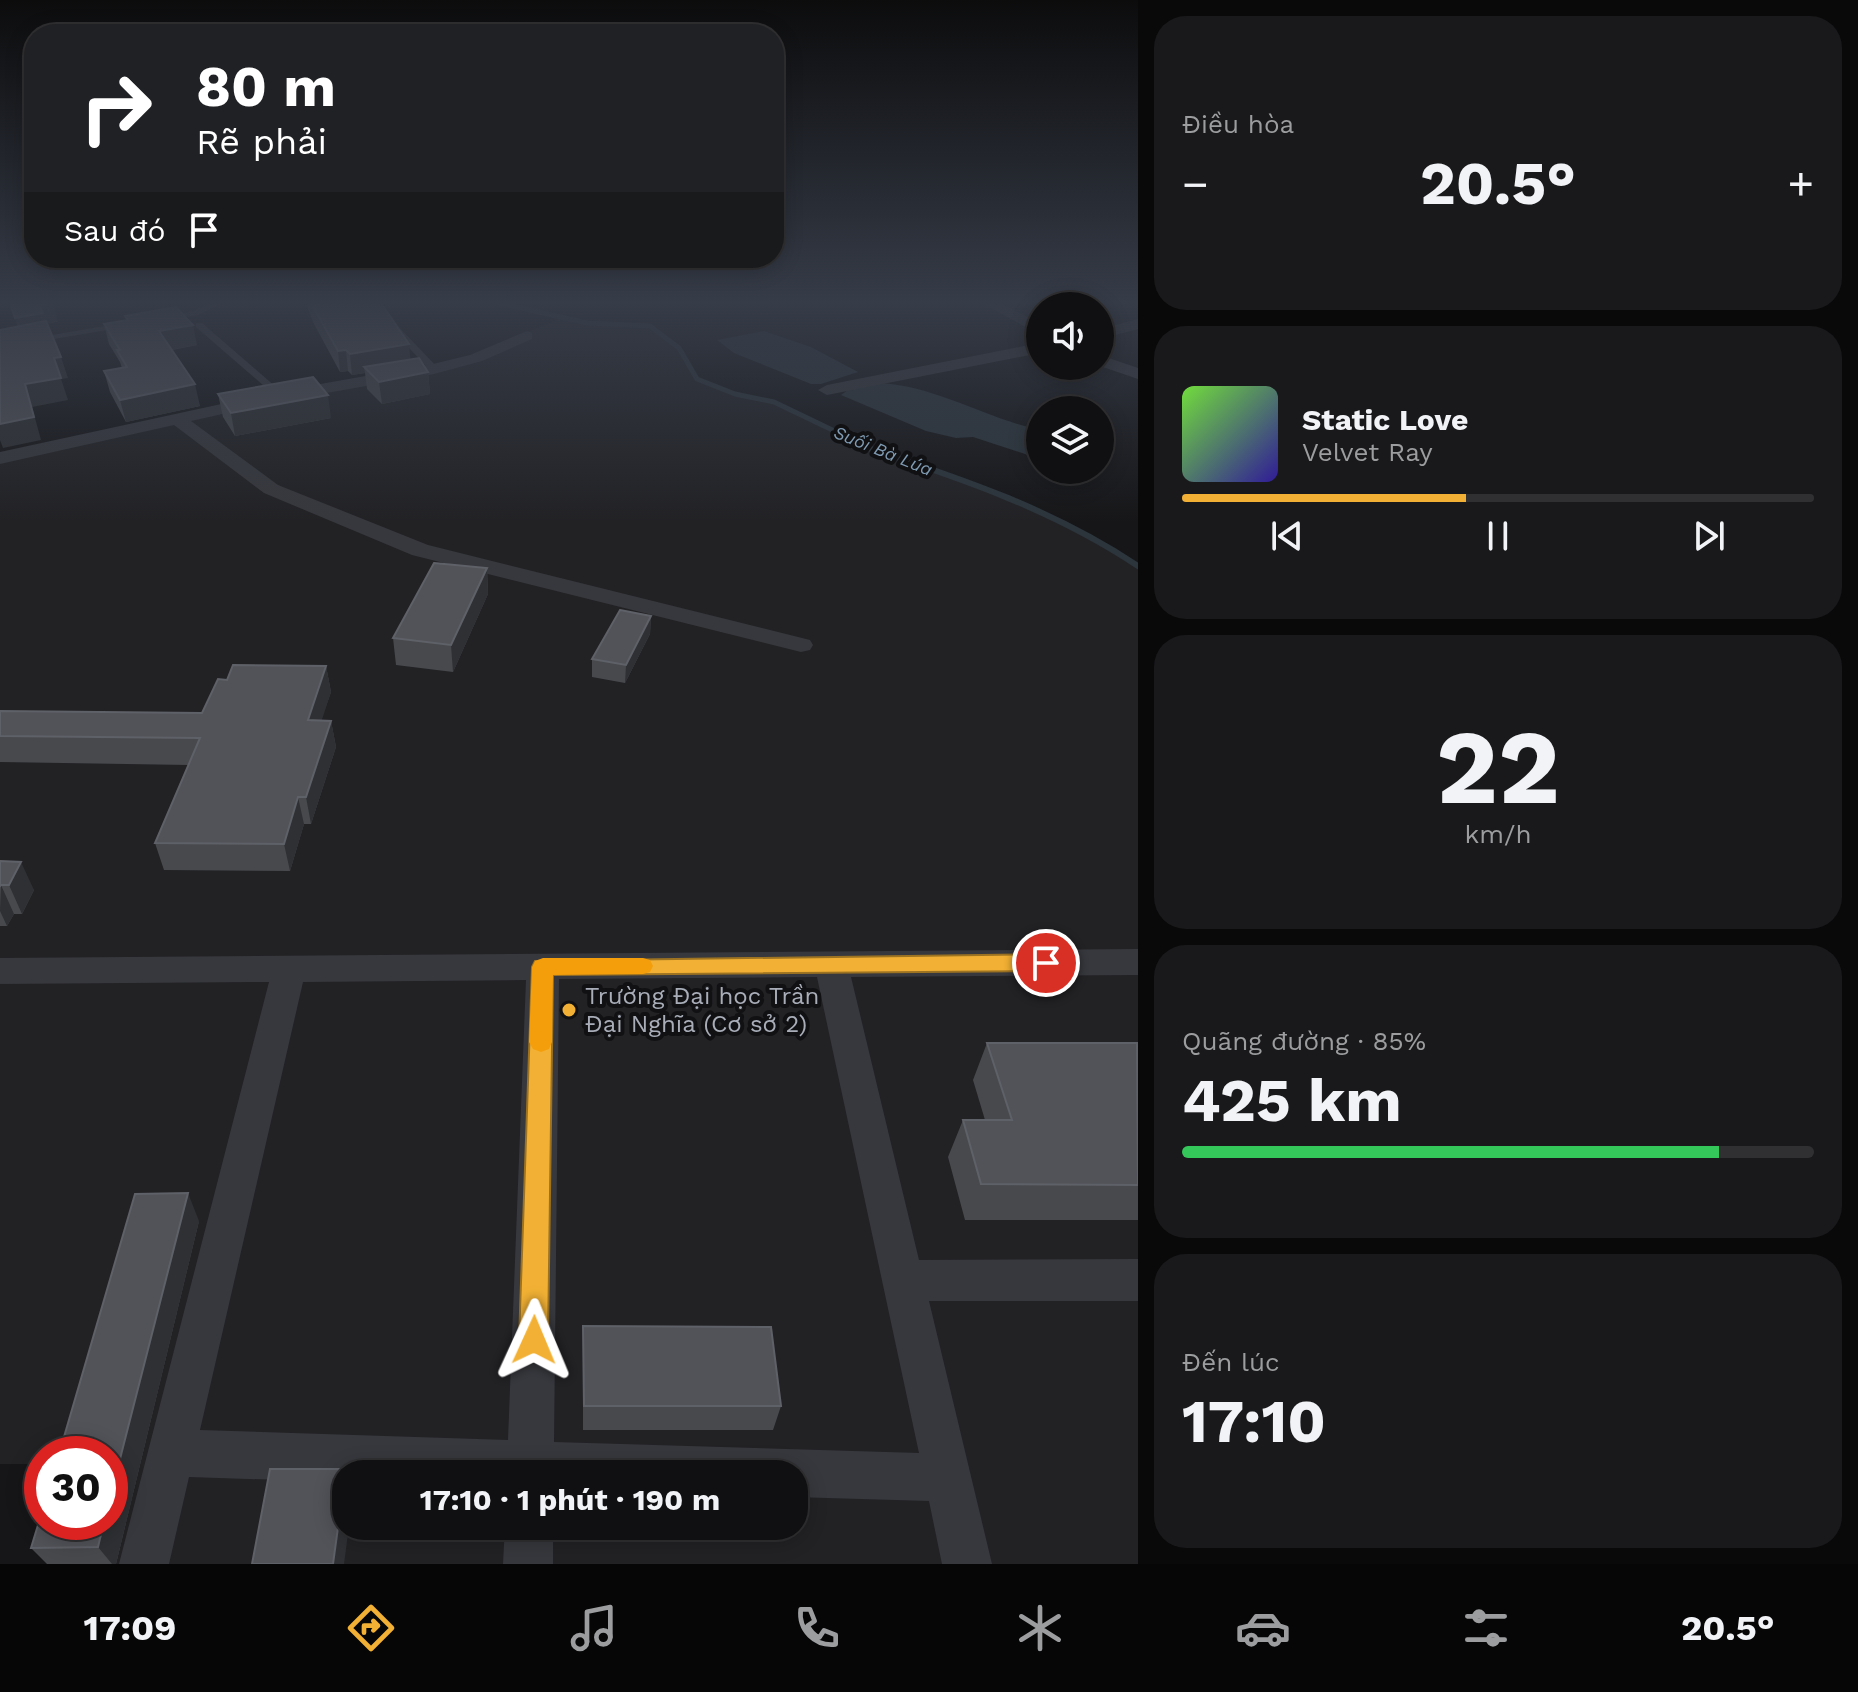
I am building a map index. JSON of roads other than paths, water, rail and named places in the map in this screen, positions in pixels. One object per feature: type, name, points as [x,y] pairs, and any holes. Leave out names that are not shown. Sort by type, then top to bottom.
[{"type":"street","points":[[0,458],[281,396],[394,376]]},
{"type":"street","points":[[827,390],[898,376]]},
{"type":"street","points":[[177,419],[271,489],[420,550],[801,645]]},
{"type":"street","points":[[0,971],[1138,962]]},
{"type":"street","points":[[831,964],[967,1564]]},
{"type":"street","points":[[530,1460],[543,967]]},
{"type":"street","points":[[144,1564],[289,969]]},
{"type":"street","points":[[903,1281],[1138,1280]]},
{"type":"street","points":[[173,1453],[332,1460]]},
{"type":"street","points":[[808,1475],[947,1478]]},
{"type":"street","points":[[528,1564],[529,1540]]},
{"type":"lane","points":[[258,376],[281,396]]},
{"type":"waterway","name":"Suối Bà Lúa","points":[[695,376],[735,394],[774,402],[874,450]]},
{"type":"waterway","name":"Suối Bà Lúa","points":[[868,448],[973,484],[1041,512],[1138,566]]},
{"type":"place","name":"Trường Đại học Trần Đại Nghĩa (Cơ sở 2)","points":[[569,1010]]}]
